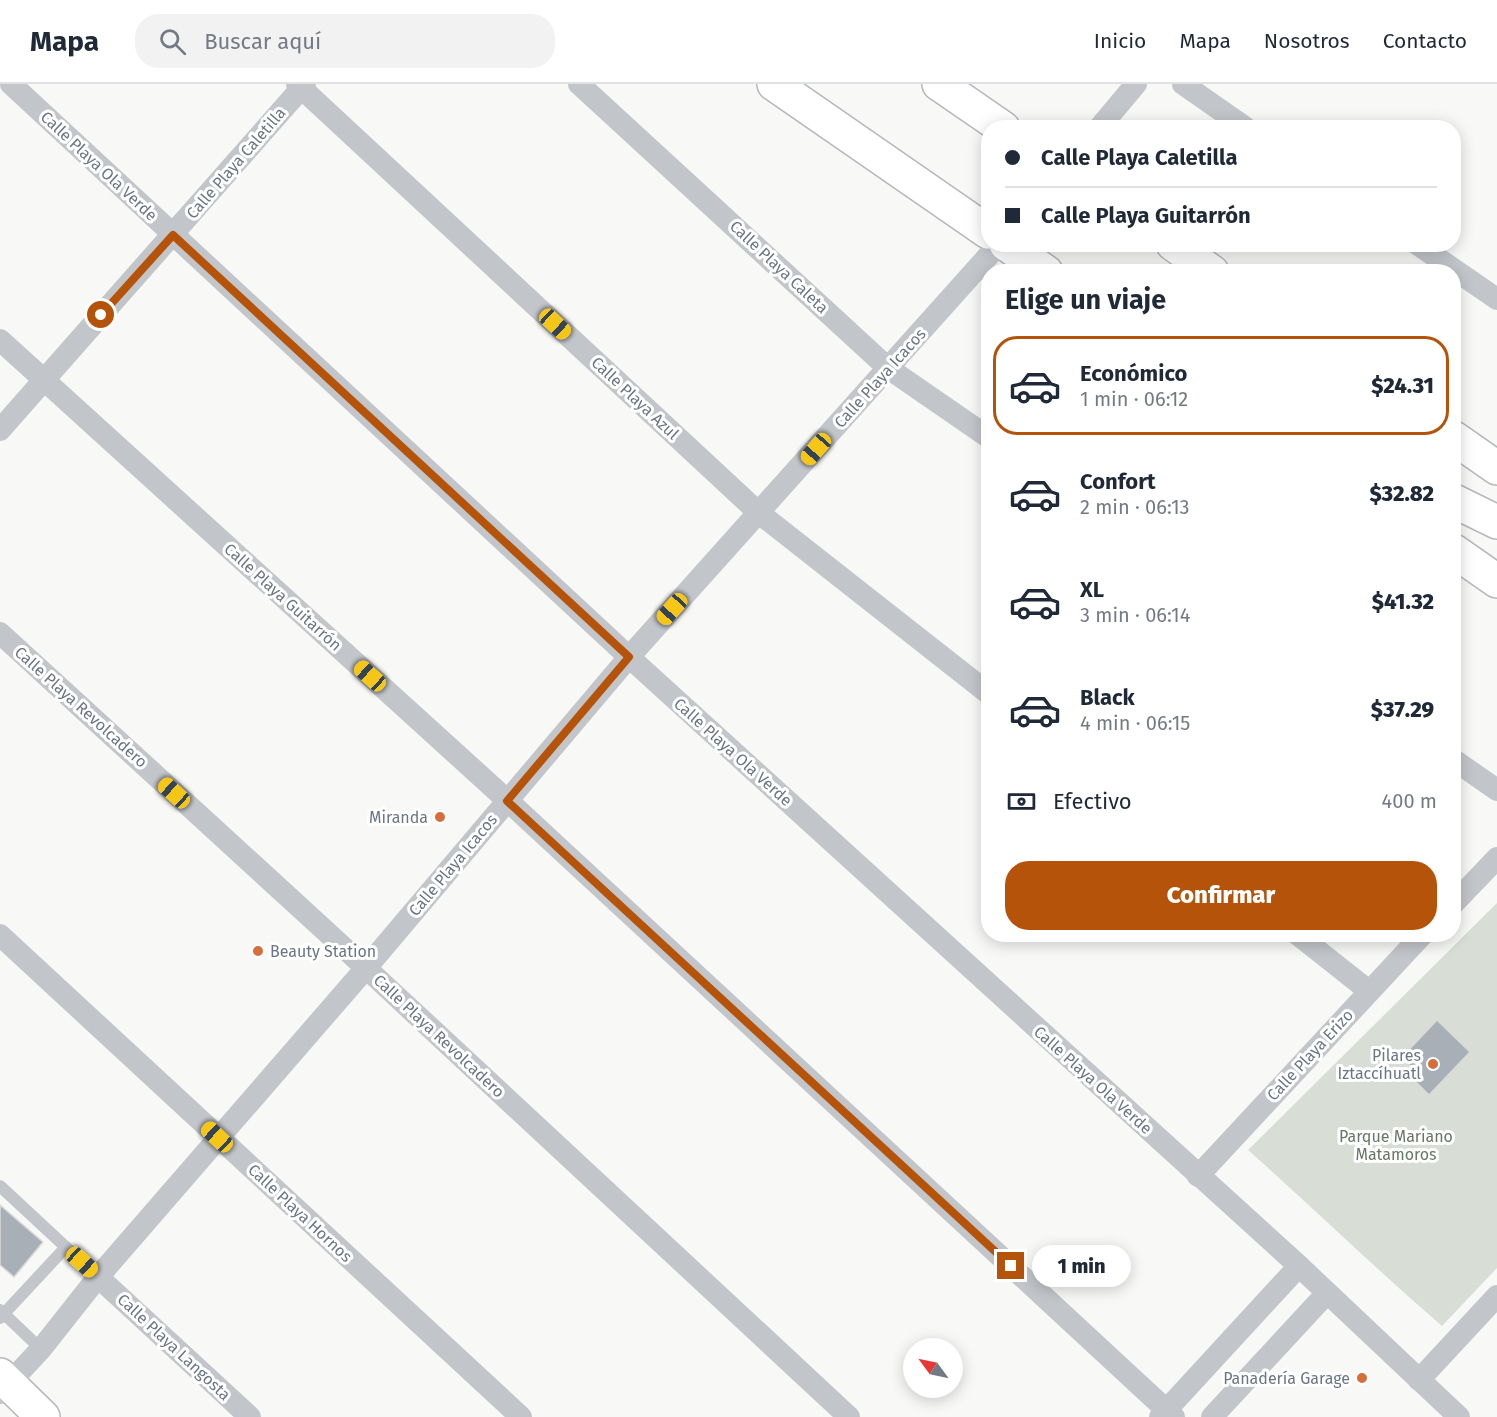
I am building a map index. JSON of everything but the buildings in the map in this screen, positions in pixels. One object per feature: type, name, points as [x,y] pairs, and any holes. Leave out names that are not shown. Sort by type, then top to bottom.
[{"type":"main road","points":[[774,84],[981,227]]},
{"type":"main road","points":[[939,84],[991,120]]},
{"type":"main road","points":[[1017,252],[1035,264]]},
{"type":"main road","points":[[1184,252],[1201,264]]},
{"type":"main road","points":[[1461,443],[1497,468]]},
{"type":"main road","points":[[1461,504],[1497,522]]},
{"type":"main road","points":[[1461,556],[1497,581]]},
{"type":"main road","points":[[3,1384],[43,1417]]},
{"type":"street","name":"Calle Playa Ola Verde","points":[[11,84],[629,657],[1299,1266],[1459,1417]]},
{"type":"street","name":"Calle Playa Caleta","points":[[579,84],[888,368],[981,432]]},
{"type":"street","points":[[1106,120],[1136,84]]},
{"type":"street","points":[[1183,84],[1235,120]]},
{"type":"street","name":"Calle Playa Caletilla","points":[[0,430],[173,235],[301,85]]},
{"type":"street","name":"Calle Playa Azul","points":[[301,85],[759,513],[981,687]]},
{"type":"street","name":"Calle Playa Icacos","points":[[981,264],[992,252]]},
{"type":"street","points":[[1429,252],[1446,264]]},
{"type":"street","name":"Calle Playa Icacos","points":[[3,1384],[41,1349],[98,1277],[217,1137],[366,968],[629,657],[981,264]]},
{"type":"street","points":[[1461,274],[1497,299]]},
{"type":"street","name":"Calle Playa Guitarrón","points":[[0,340],[507,801],[1167,1415]]},
{"type":"street","name":"Calle Playa Revolcadero","points":[[0,633],[366,968],[849,1417]]},
{"type":"street","points":[[1461,765],[1497,790]]},
{"type":"street","points":[[1461,896],[1497,858]]},
{"type":"street","name":"Calle Playa Hornos","points":[[0,935],[521,1417]]},
{"type":"street","points":[[1307,942],[1369,991]]},
{"type":"street","name":"Calle Playa Erizo","points":[[1198,1176],[1416,942]]},
{"type":"street","points":[[1167,1415],[1299,1266]]},
{"type":"street","name":"Calle Playa Langosta","points":[[98,1277],[250,1417]]},
{"type":"street","points":[[1212,1417],[1327,1293]]},
{"type":"street","points":[[1419,1380],[1497,1296]]},
{"type":"lane","points":[[0,1186],[98,1277]]},
{"type":"lane","points":[[41,1349],[1,1314],[66,1247]]},
{"type":"green space","name":"Parque Mariano Matamoros","points":[[1497,903],[1497,1268],[1442,1326],[1248,1150],[1458,942],[1461,942],[1461,939]]},
{"type":"place","name":"Miranda","points":[[440,817]]},
{"type":"place","name":"Beauty Station","points":[[258,951]]},
{"type":"place","name":"Pilares Iztaccíhuatl","points":[[1433,1064]]},
{"type":"place","name":"Panadería Garage","points":[[1362,1378]]},
{"type":"route","points":[[101,315],[173,235],[629,657],[507,801],[1011,1266]]}]
